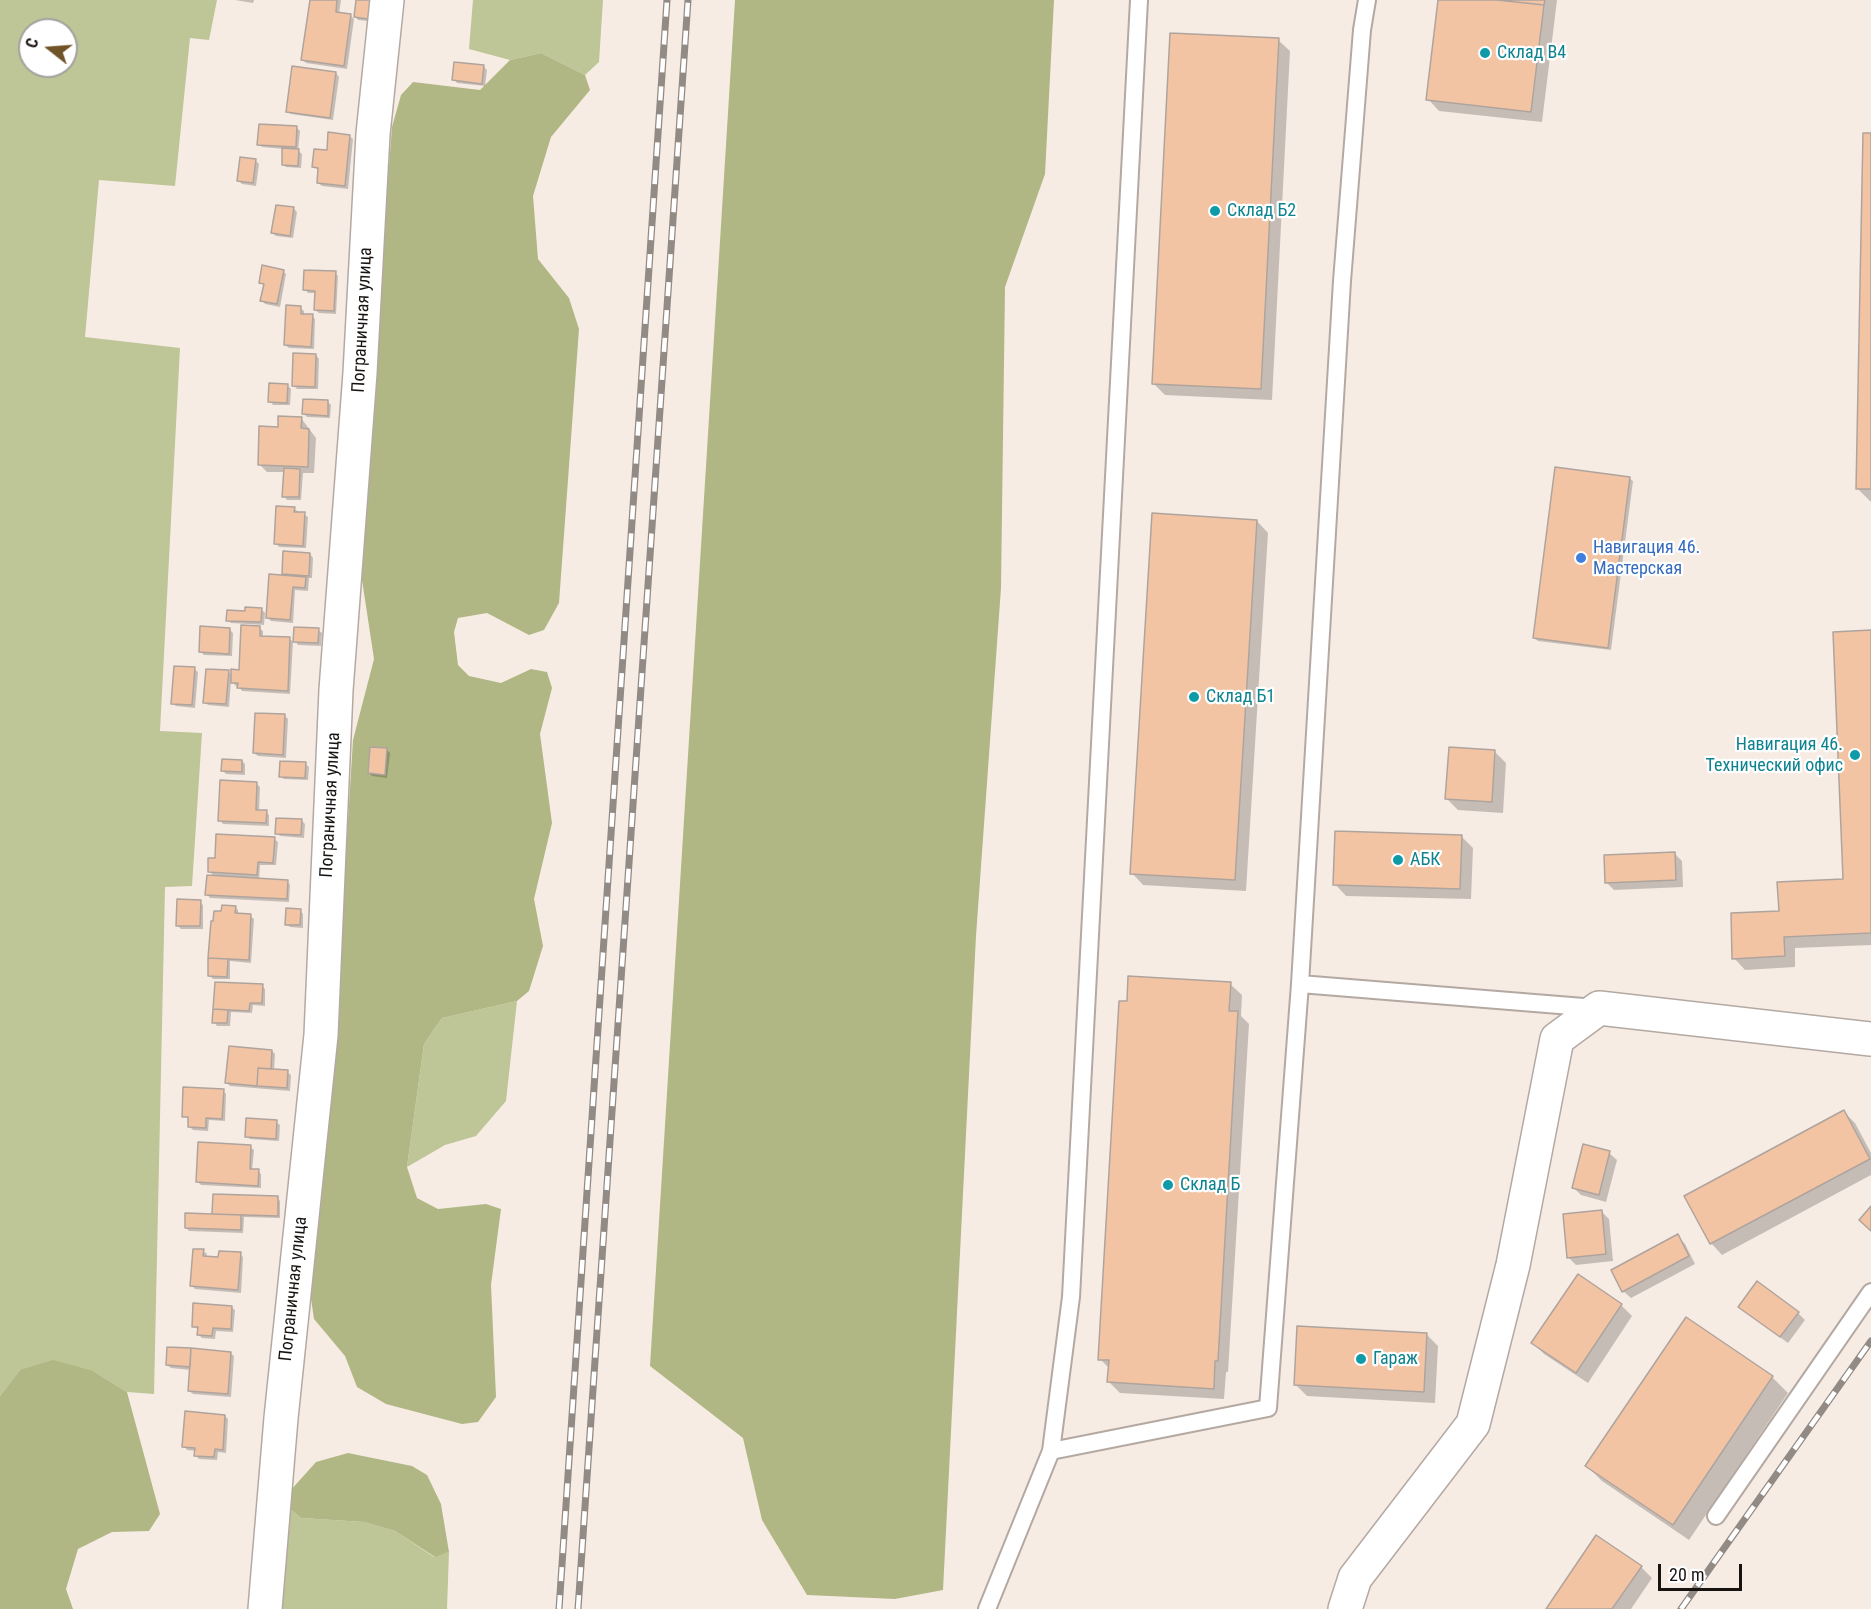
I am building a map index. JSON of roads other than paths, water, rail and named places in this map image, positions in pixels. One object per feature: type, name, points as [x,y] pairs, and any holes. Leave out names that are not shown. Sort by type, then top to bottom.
[{"type":"street","name":"Пограничная улица","points":[[265,1609],[281,1418],[321,1035],[336,690],[360,374],[373,134],[387,0]]},
{"type":"street","points":[[1345,1609],[1355,1578],[1473,1424],[1513,1265],[1557,1039],[1599,1008],[1871,1039]]},
{"type":"lane","points":[[987,1609],[1051,1451],[1071,1297],[1139,0]]},
{"type":"lane","points":[[1051,1451],[1268,1408],[1300,984],[1342,281],[1362,30],[1367,0]]},
{"type":"lane","points":[[1300,984],[1599,1008]]},
{"type":"lane","points":[[1716,1516],[1871,1292]]},
{"type":"railway","points":[[559,1609],[667,0]]},
{"type":"railway","points":[[578,1609],[688,0]]},
{"type":"railway","points":[[1681,1609],[1871,1341]]},
{"type":"place","name":"Склад В4","points":[[1485,53]]},
{"type":"place","name":"Склад Б2","points":[[1215,211]]},
{"type":"place","name":"Навигация 46. Мастерская","points":[[1581,558]]},
{"type":"place","name":"Склад Б1","points":[[1194,697]]},
{"type":"place","name":"Навигация 46. Технический офис","points":[[1855,755]]},
{"type":"place","name":"АБК","points":[[1398,860]]},
{"type":"place","name":"Склад Б","points":[[1168,1185]]},
{"type":"place","name":"Гараж","points":[[1361,1359]]}]
